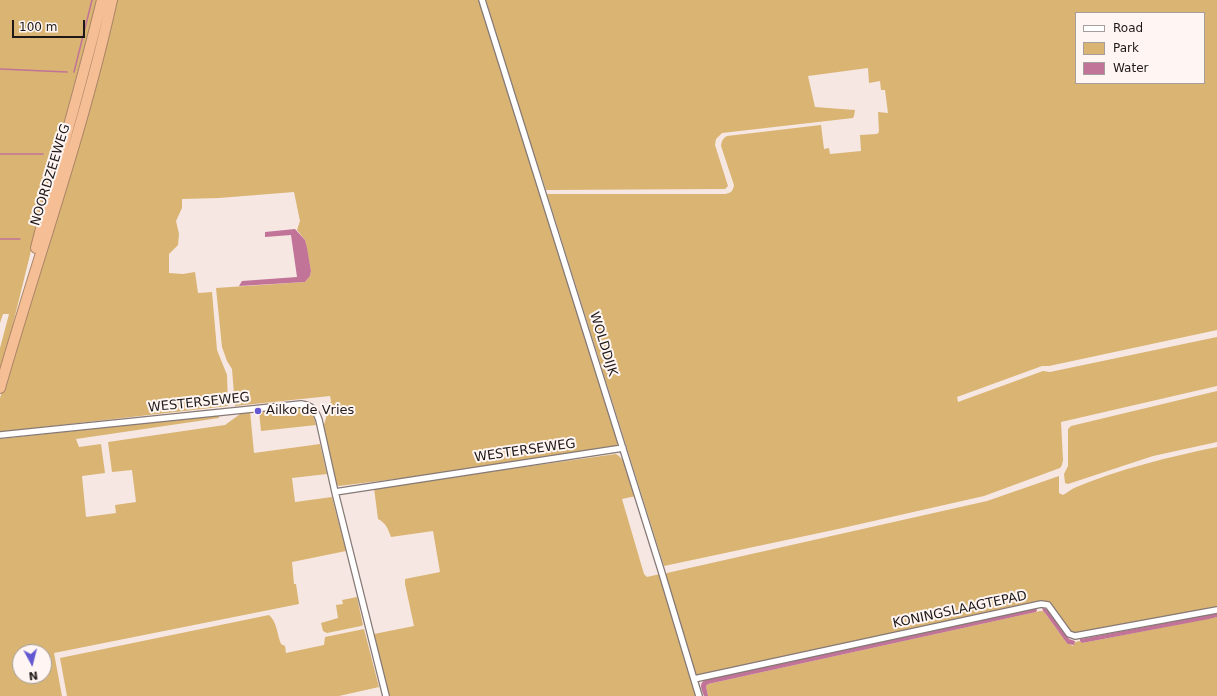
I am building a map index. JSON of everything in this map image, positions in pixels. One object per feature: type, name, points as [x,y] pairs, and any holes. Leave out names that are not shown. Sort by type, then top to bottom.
[{"type":"highway","name":"NOORDZEEWEG","points":[[10,355],[48,199],[86,65],[102,0]]},
{"type":"highway","name":"NOORDZEEWEG","points":[[0,388],[60,193],[90,88],[112,0]]},
{"type":"street","name":"WOLDDIJK","points":[[482,0],[623,448],[699,696]]},
{"type":"street","name":"WESTERSEWEG","points":[[0,435],[278,406],[306,404],[312,407],[317,415],[386,696]]},
{"type":"street","name":"WESTERSEWEG","points":[[335,492],[623,448]]},
{"type":"street","name":"KONINGSLAAGTEPAD","points":[[694,679],[1041,604],[1048,605],[1069,634],[1075,636],[1217,610]]},
{"type":"green space","points":[[0,0],[97,0],[47,186],[0,372],[0,348],[9,314],[3,314],[0,323]]},
{"type":"green space","points":[[116,0],[481,0],[618,440],[617,445],[613,447],[404,478],[339,486],[335,483],[323,428],[331,401],[330,396],[235,406],[232,369],[227,361],[222,347],[216,288],[305,282],[310,276],[311,271],[305,240],[297,230],[300,221],[294,192],[219,198],[182,199],[182,208],[176,221],[179,234],[178,245],[169,254],[169,273],[183,274],[195,272],[198,293],[212,292],[217,350],[227,375],[228,406],[0,432],[0,398],[53,227]]},
{"type":"green space","points":[[486,0],[1217,0],[1217,330],[1049,366],[1042,366],[957,397],[958,402],[1043,371],[1050,372],[1217,337],[1217,386],[1061,422],[1063,460],[1060,468],[984,496],[664,566],[547,194],[727,194],[733,189],[734,185],[721,146],[722,140],[727,136],[821,125],[824,149],[829,148],[830,154],[861,151],[860,135],[877,134],[879,132],[878,112],[888,113],[885,90],[881,90],[880,81],[869,83],[868,68],[808,76],[815,107],[855,110],[853,118],[722,133],[716,139],[715,145],[728,186],[725,189],[546,190],[509,79]]},
{"type":"green space","points":[[1217,391],[1217,442],[1153,456],[1068,484],[1065,483],[1064,474],[1068,466],[1068,429],[1071,426]]},
{"type":"green space","points":[[299,407],[312,412],[316,425],[261,431],[259,411]]},
{"type":"green space","points":[[250,411],[254,453],[320,444],[327,474],[292,478],[295,502],[332,497],[346,551],[292,562],[294,584],[296,584],[299,604],[54,653],[62,696],[0,696],[0,439],[219,415],[219,418],[76,439],[79,447],[101,444],[105,473],[82,476],[86,517],[116,513],[115,505],[136,502],[132,470],[112,472],[108,442],[225,425],[243,412]]},
{"type":"green space","points":[[1217,447],[1217,609],[1076,634],[1072,633],[1052,605],[1045,601],[1037,601],[696,676],[665,575],[667,573],[987,501],[1059,476],[1059,493],[1063,495],[1074,488],[1126,469]]},
{"type":"green space","points":[[616,454],[624,462],[632,478],[636,496],[622,499],[644,574],[647,577],[660,574],[697,696],[389,696],[374,634],[414,626],[405,579],[440,572],[433,531],[391,537],[385,524],[378,519],[374,488]]},
{"type":"green space","points":[[357,597],[363,625],[327,633],[323,631],[321,623],[338,618],[336,605],[343,604],[342,600]]},
{"type":"green space","points":[[1040,611],[1045,613],[1066,642],[1073,646],[1075,642],[1080,641],[1082,643],[1217,617],[1217,696],[708,696],[706,686],[708,684]]},
{"type":"green space","points":[[269,615],[275,625],[281,644],[285,646],[286,653],[324,645],[325,637],[364,629],[379,687],[339,696],[67,696],[60,658]]},
{"type":"water","points":[[295,229],[305,240],[307,248],[311,271],[310,276],[305,282],[239,286],[242,281],[297,277],[291,235],[265,237],[265,232]]},
{"type":"water","points":[[1042,607],[1048,610],[1069,639],[1075,641],[1074,645],[1066,642],[1043,611]]},
{"type":"water","points":[[1036,608],[1036,612],[708,684],[706,686],[708,696],[704,696],[701,688],[703,682],[708,679]]},
{"type":"water","points":[[1217,613],[1217,617],[1209,619],[1082,643],[1080,641],[1080,639]]},
{"type":"waterway","points":[[74,72],[92,0]]},
{"type":"waterway","points":[[0,69],[67,72]]},
{"type":"waterway","points":[[0,154],[43,154]]},
{"type":"waterway","points":[[0,239],[20,239]]},
{"type":"place","name":"Ailko de Vries","points":[[258,411]]}]
